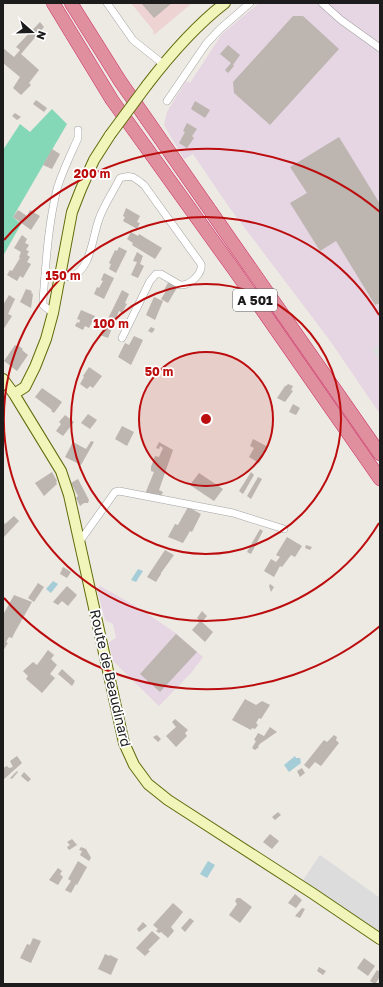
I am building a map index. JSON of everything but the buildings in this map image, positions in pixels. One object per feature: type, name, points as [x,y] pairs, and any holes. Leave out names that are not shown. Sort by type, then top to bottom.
[{"type":"highway","name":"A 501","points":[[53,3],[112,100],[230,264],[380,479]]},
{"type":"highway","name":"A 501","points":[[71,3],[120,81],[380,454]]},
{"type":"street","points":[[107,3],[133,40],[163,64]]},
{"type":"street","points":[[14,394],[25,387],[36,367],[46,339],[74,206],[94,160],[110,135],[163,64],[206,18],[225,3]]},
{"type":"street","points":[[167,101],[206,44],[220,29],[250,3]]},
{"type":"street","points":[[322,3],[337,17],[380,48]]},
{"type":"street","points":[[52,313],[43,305],[46,260],[58,188],[78,138],[78,130]]},
{"type":"street","points":[[59,275],[70,278],[80,272],[87,259],[99,218],[120,178],[133,176],[144,185],[201,264],[202,268],[196,277],[184,285],[180,285],[161,274],[156,274],[150,281],[122,338]]},
{"type":"street","name":"Route de Beaudinard","points":[[3,379],[14,394],[61,471],[69,495],[80,541],[124,744],[134,766],[148,784],[168,800],[380,939]]},
{"type":"street","points":[[80,541],[115,492],[119,491],[233,513],[284,529]]},
{"type":"shaded area","points":[[131,3],[192,3],[154,35],[153,30]]},
{"type":"shaded area","points":[[259,3],[380,3],[380,414],[331,342],[229,207],[193,154],[184,159],[164,125],[167,112],[186,81],[190,83],[222,34]]},
{"type":"shaded area","points":[[378,346],[380,350],[380,363],[372,349]]},
{"type":"shaded area","points":[[100,586],[139,608],[177,634],[203,657],[191,673],[159,706],[113,661],[109,642],[116,638],[113,624],[105,620],[97,589]]},
{"type":"shaded area","points":[[320,855],[380,898],[380,934],[303,880]]},
{"type":"green space","points":[[52,109],[67,124],[13,217],[21,224],[3,256],[3,150],[20,124],[30,132]]},
{"type":"water","points":[[138,569],[143,571],[136,582],[131,580]]},
{"type":"water","points":[[53,581],[58,584],[51,593],[46,589]]},
{"type":"water","points":[[295,756],[296,758],[300,758],[301,763],[289,772],[284,765]]},
{"type":"water","points":[[208,861],[215,865],[207,878],[200,874]]}]
